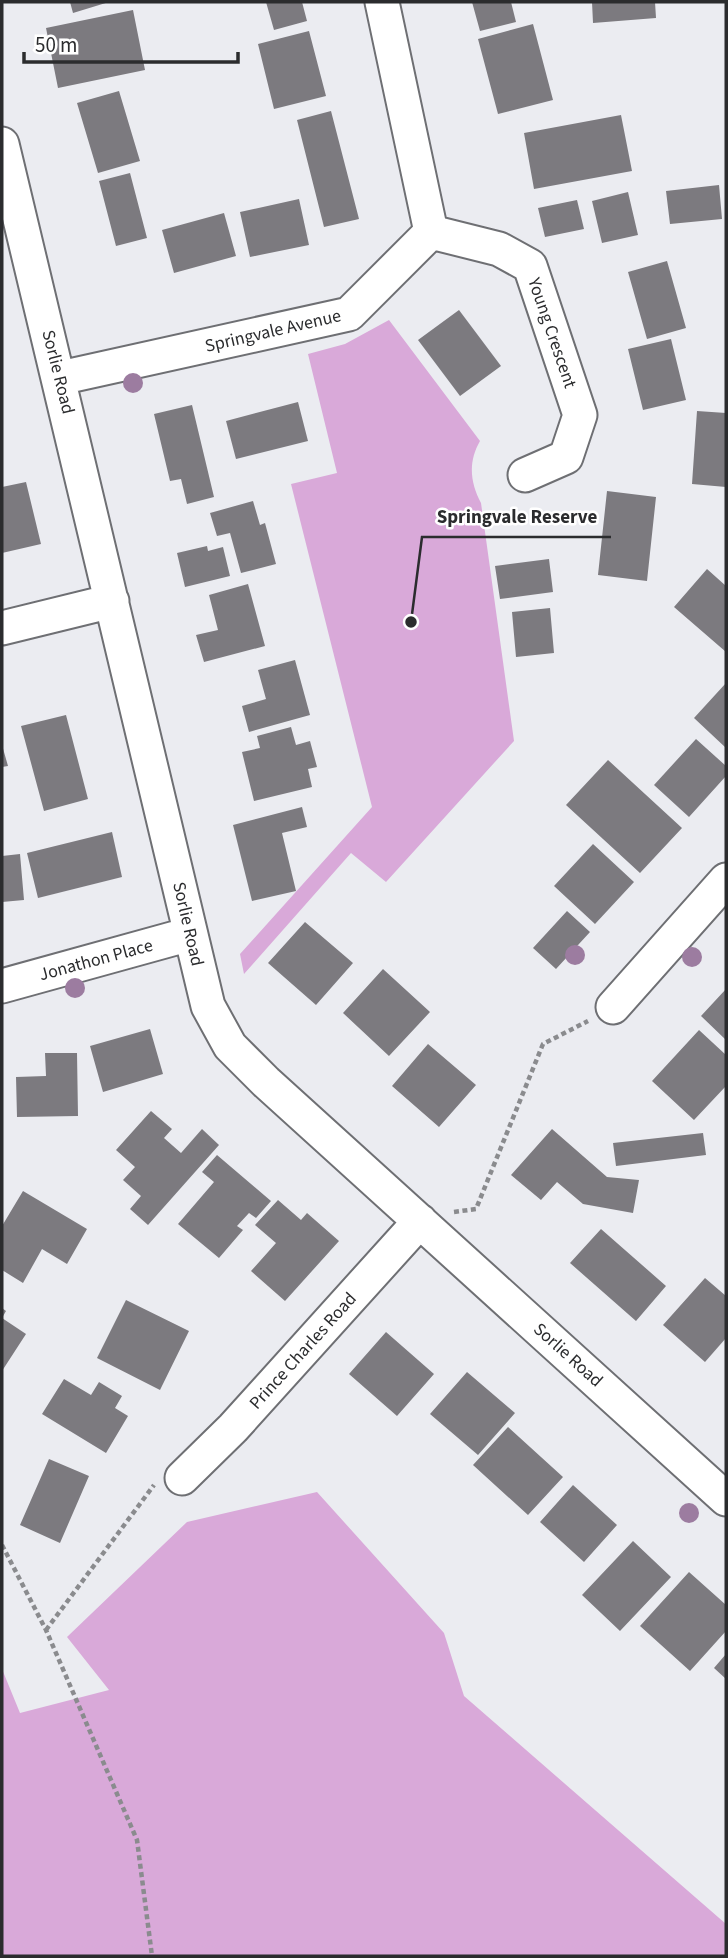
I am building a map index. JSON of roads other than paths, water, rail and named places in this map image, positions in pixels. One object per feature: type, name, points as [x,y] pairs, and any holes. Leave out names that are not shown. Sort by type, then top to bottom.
[{"type":"street","points":[[382,2],[431,232]]},
{"type":"street","name":"Sorlie Road","points":[[2,144],[208,1006],[230,1046],[726,1499]]},
{"type":"street","name":"Springvale Avenue","points":[[60,378],[349,314],[431,232]]},
{"type":"street","name":"Young Crescent","points":[[431,232],[499,249],[530,266],[580,415],[566,457],[525,475]]},
{"type":"street","points":[[2,628],[112,601]]},
{"type":"street","points":[[613,1007],[726,880]]},
{"type":"street","name":"Jonathon Place","points":[[2,986],[190,934]]},
{"type":"street","name":"Prince Charles Road","points":[[182,1478],[242,1418],[420,1222]]},
{"type":"place","name":"Springvale Reserve","points":[[411,622]]}]
